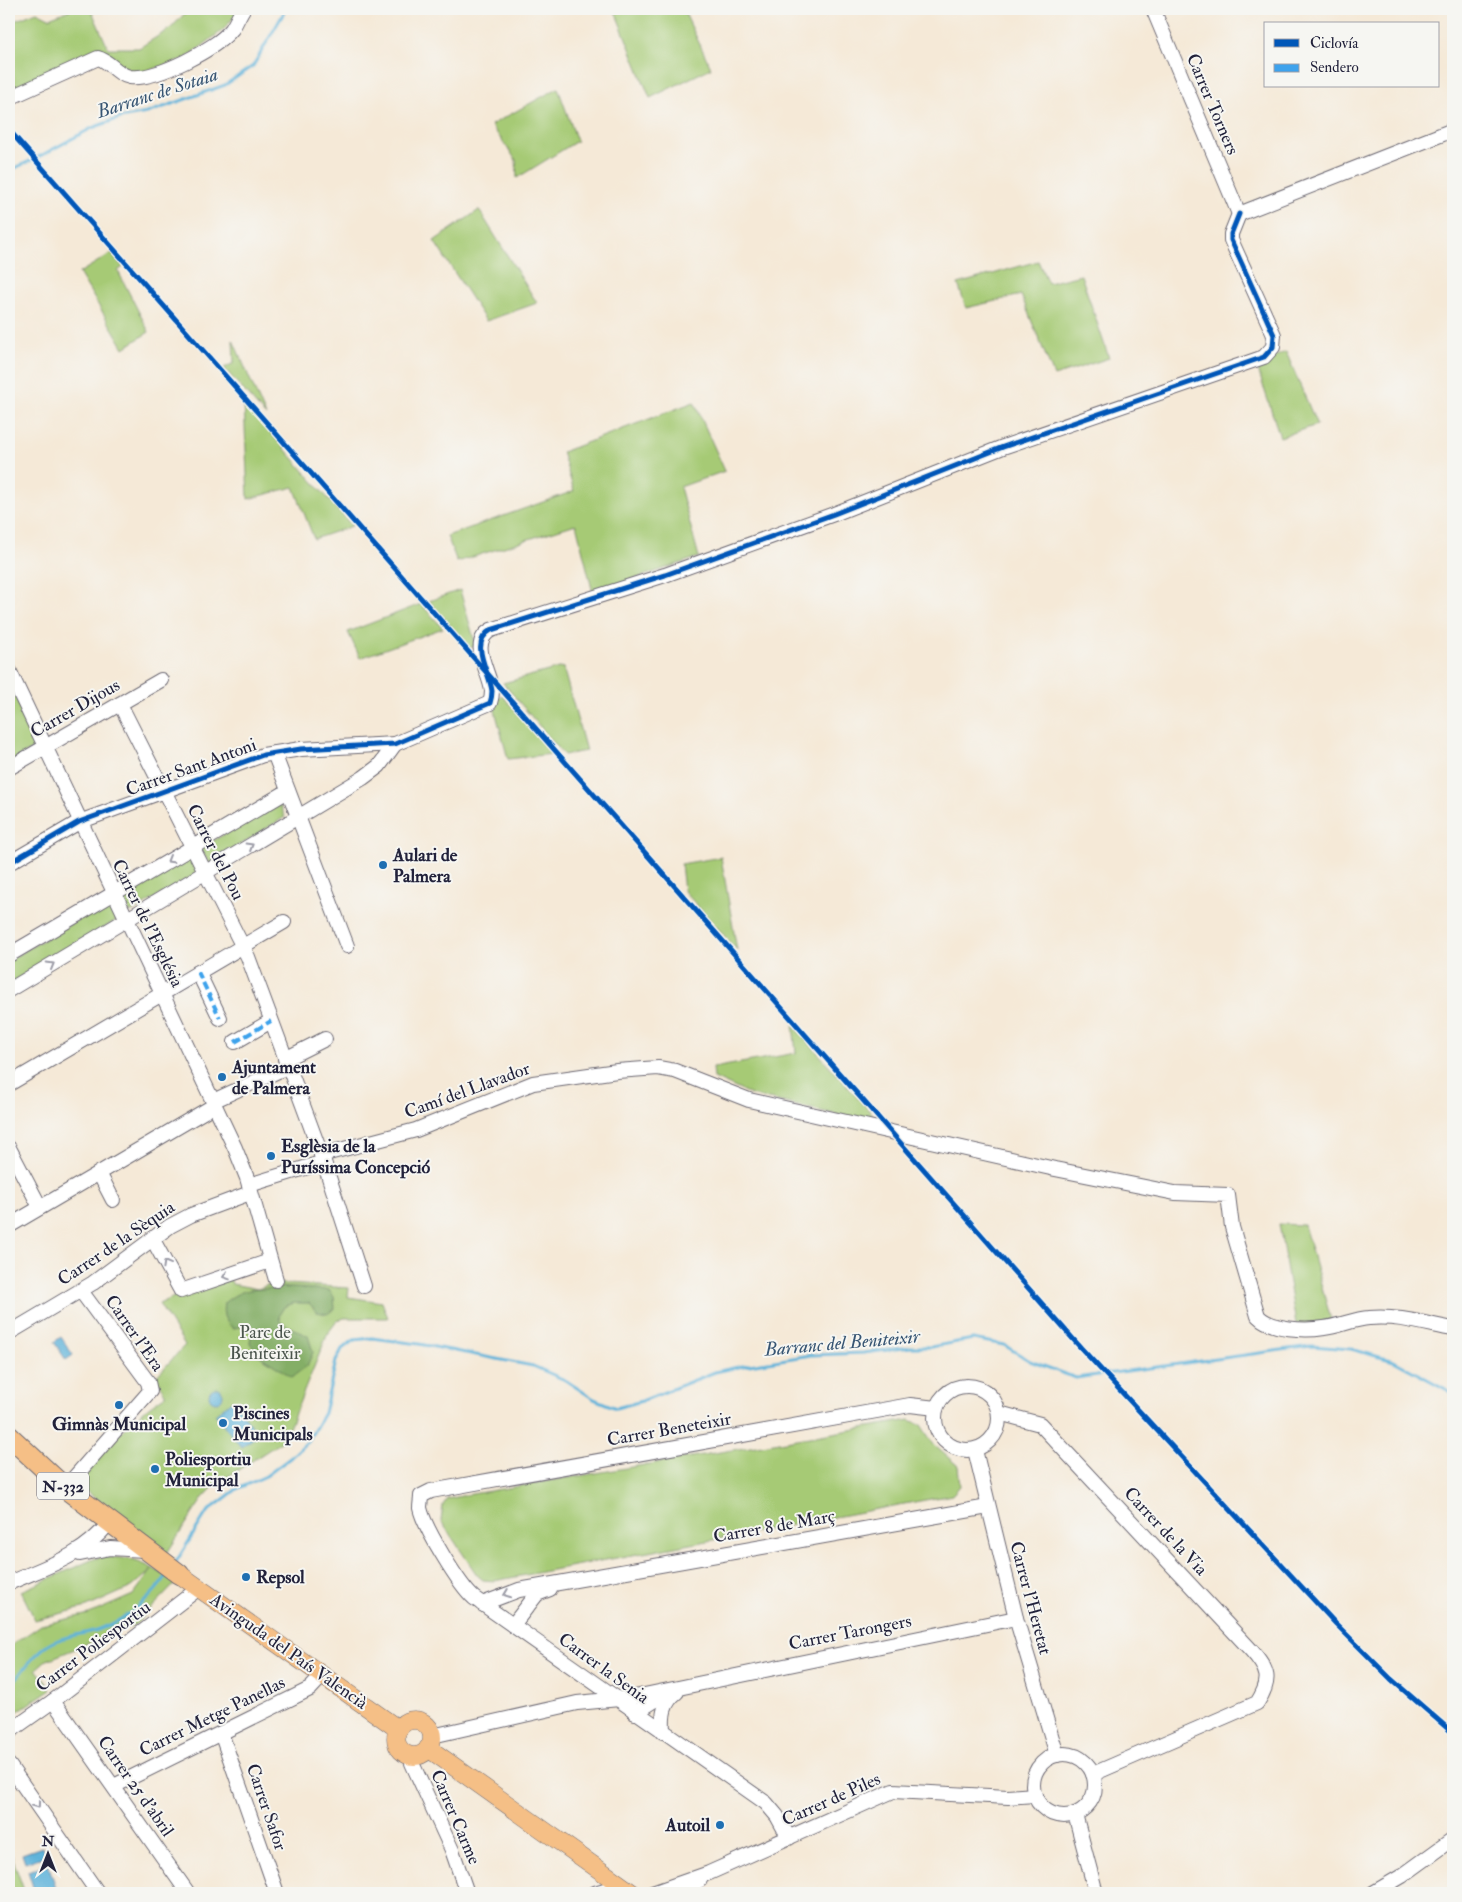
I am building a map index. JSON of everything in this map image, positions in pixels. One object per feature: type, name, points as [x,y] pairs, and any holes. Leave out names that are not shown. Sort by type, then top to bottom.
[{"type":"highway","name":"N-332","points":[[9,1436],[65,1488],[179,1574]]},
{"type":"main road","name":"Avinguda del País Valencià","points":[[179,1574],[398,1729]]},
{"type":"main road","points":[[430,1742],[421,1754],[412,1755],[403,1751],[398,1745],[396,1738],[398,1729],[406,1722],[416,1720],[427,1726],[430,1742],[627,1889]]},
{"type":"street","points":[[9,98],[98,58],[103,59],[124,75],[132,77],[162,72],[196,57],[231,30],[243,9]]},
{"type":"street","name":"Carrer Torners","points":[[1155,9],[1239,214]]},
{"type":"street","points":[[1239,214],[1453,130]]},
{"type":"street","name":"Carrer Sant Antoni","points":[[9,862],[79,822],[274,753],[395,744],[490,703],[492,691],[480,644],[483,636],[491,630],[665,575],[834,514],[1003,447],[1264,357],[1273,347],[1274,335],[1231,240],[1231,234],[1239,214]]},
{"type":"street","name":"Carrer de l'Església","points":[[11,674],[113,894],[214,1103],[249,1189],[276,1280]]},
{"type":"street","name":"Carrer Dijous","points":[[9,768],[161,680]]},
{"type":"street","name":"Carrer del Pou","points":[[120,704],[243,946],[322,1158],[364,1286]]},
{"type":"street","points":[[9,990],[372,772],[386,758],[395,744]]},
{"type":"street","points":[[274,753],[347,946]]},
{"type":"street","points":[[9,955],[288,791]]},
{"type":"street","points":[[9,1084],[284,922]]},
{"type":"street","points":[[198,972],[220,1018]]},
{"type":"street","points":[[235,1042],[271,1020]]},
{"type":"street","points":[[9,1226],[325,1039]]},
{"type":"street","name":"Camí del Llavador","points":[[322,1158],[416,1130],[533,1083],[644,1068],[675,1071],[749,1100],[890,1130],[1055,1169],[1175,1193],[1228,1195],[1232,1228],[1258,1316],[1272,1326],[1323,1328],[1369,1318],[1397,1318],[1453,1329]]},
{"type":"street","points":[[9,1148],[40,1207]]},
{"type":"street","name":"Carrer de la Sèquia","points":[[9,1333],[81,1290],[152,1238],[191,1215],[322,1158]]},
{"type":"street","points":[[99,1173],[113,1200]]},
{"type":"street","points":[[152,1238],[181,1291],[270,1261]]},
{"type":"street","name":"Carrer l'Era","points":[[65,1488],[150,1391],[148,1382],[81,1290]]},
{"type":"street","points":[[974,1386],[990,1396],[999,1413],[999,1422],[991,1440],[975,1450],[955,1449],[940,1436],[935,1427],[936,1408],[947,1392],[955,1388],[974,1386]]},
{"type":"street","name":"Carrer Beneteixir","points":[[420,1507],[421,1496],[430,1491],[910,1405],[936,1408]]},
{"type":"street","name":"Carrer de la Via","points":[[999,1413],[1040,1424],[1255,1654],[1265,1667],[1267,1674],[1264,1692],[1257,1703],[1093,1774]]},
{"type":"street","name":"Carrer l'Heretat","points":[[975,1450],[1016,1618],[1057,1754]]},
{"type":"street","name":"Carrer la Senia","points":[[420,1507],[455,1576],[465,1590],[614,1698],[766,1803],[777,1816],[789,1838]]},
{"type":"street","name":"Carrer 8 de Març","points":[[482,1604],[519,1590],[988,1507]]},
{"type":"street","points":[[101,1549],[113,1542],[115,1527]]},
{"type":"street","points":[[74,1555],[115,1527]]},
{"type":"street","points":[[9,1583],[74,1555],[101,1549],[122,1547],[150,1553]]},
{"type":"street","name":"Carrer 8 de Març","points":[[513,1625],[537,1594],[567,1582]]},
{"type":"street","name":"Carrer Poliesportiu","points":[[9,1732],[54,1701],[199,1588]]},
{"type":"street","name":"Carrer Tarongers","points":[[430,1742],[577,1703],[614,1698],[630,1698],[1016,1618]]},
{"type":"street","name":"Carrer Metge Panellas","points":[[114,1786],[310,1689],[323,1675]]},
{"type":"street","name":"Carrer Tarongers","points":[[634,1712],[658,1697],[691,1684]]},
{"type":"street","name":"Carrer Tarongers","points":[[663,1732],[662,1719],[668,1700],[691,1684]]},
{"type":"street","name":"Carrer 25 d'abril","points":[[54,1701],[188,1893]]},
{"type":"street","name":"Carrer Safor","points":[[221,1732],[277,1893]]},
{"type":"street","points":[[1057,1754],[1066,1754],[1080,1758],[1093,1774],[1094,1793],[1083,1809],[1075,1814],[1059,1815],[1051,1812],[1044,1808],[1035,1795],[1033,1785],[1035,1774],[1040,1765],[1057,1754]]},
{"type":"street","name":"Carrer Carme","points":[[412,1755],[412,1763],[452,1850],[467,1893]]},
{"type":"street","points":[[9,1765],[98,1893]]},
{"type":"street","name":"Carrer de Piles","points":[[652,1893],[709,1873],[893,1791],[1008,1797],[1035,1795]]},
{"type":"street","points":[[1075,1814],[1096,1893]]},
{"type":"street","points":[[1373,1893],[1402,1876],[1453,1838]]},
{"type":"street","points":[[694,1893],[709,1873]]},
{"type":"street","name":"Carrer de Piles","points":[[679,1893],[709,1873]]},
{"type":"street","points":[[595,1893],[627,1889]]},
{"type":"green space","points":[[72,9],[91,9],[108,48],[139,48],[171,28],[189,9],[241,9],[223,30],[185,59],[137,74],[113,61],[102,50],[9,94],[9,23],[37,12],[49,18]]},
{"type":"green space","points":[[614,9],[683,9],[711,68],[650,98]]},
{"type":"green space","points":[[558,88],[577,141],[517,178],[516,160],[491,125]]},
{"type":"green space","points":[[479,210],[537,303],[486,321],[434,241]]},
{"type":"green space","points":[[112,253],[123,267],[118,271],[149,332],[124,348],[79,273]]},
{"type":"green space","points":[[1038,261],[1048,283],[1081,275],[1109,358],[1054,376],[1021,295],[966,308],[958,284]]},
{"type":"green space","points":[[233,340],[266,416],[224,368],[234,363]]},
{"type":"green space","points":[[1286,352],[1317,425],[1280,437],[1256,364]]},
{"type":"green space","points":[[244,402],[352,526],[314,539],[294,487],[248,499]]},
{"type":"green space","points":[[694,402],[725,471],[680,487],[699,557],[593,593],[576,524],[457,562],[447,536],[574,491],[562,452]]},
{"type":"green space","points":[[460,590],[476,646],[469,648],[429,601]]},
{"type":"green space","points":[[421,604],[443,628],[360,658],[348,632]]},
{"type":"green space","points":[[563,667],[586,751],[564,755],[503,683]]},
{"type":"green space","points":[[9,683],[37,746],[9,763]]},
{"type":"green space","points":[[502,695],[552,754],[508,759],[493,703]]},
{"type":"green space","points":[[279,803],[285,817],[209,864],[200,848]]},
{"type":"green space","points":[[189,855],[199,872],[130,913],[120,895]]},
{"type":"green space","points":[[721,857],[737,950],[684,891],[681,864]]},
{"type":"green space","points":[[110,901],[119,919],[9,984],[9,960]]},
{"type":"green space","points":[[793,1025],[882,1125],[751,1095],[714,1078],[713,1068],[796,1053]]},
{"type":"green space","points":[[1279,1224],[1304,1225],[1332,1323],[1296,1324]]},
{"type":"green space","name":"Parc de Beniteixir","points":[[230,1278],[232,1284],[258,1289],[272,1283],[349,1288],[348,1297],[382,1302],[388,1318],[344,1318],[337,1321],[328,1333],[284,1440],[215,1485],[203,1498],[167,1553],[78,1485],[117,1436],[129,1424],[166,1395],[155,1378],[185,1345],[159,1304],[178,1295]]},
{"type":"green space","name":"Parc de Beniteixir","points":[[277,1287],[329,1290],[334,1297],[335,1309],[327,1314],[317,1312],[309,1303],[294,1303],[284,1307],[279,1315],[280,1322],[308,1336],[313,1352],[307,1366],[292,1377],[260,1356],[250,1343],[249,1330],[241,1327],[233,1328],[226,1320],[223,1311],[224,1303],[244,1291]]},
{"type":"green space","points":[[910,1420],[921,1425],[934,1445],[958,1466],[960,1486],[952,1495],[494,1581],[483,1580],[477,1575],[441,1521],[443,1505],[447,1499]]},
{"type":"green space","points":[[117,1557],[143,1564],[176,1583],[136,1624],[45,1661],[36,1669],[51,1689],[9,1717],[9,1647],[41,1625],[89,1614],[133,1595],[152,1570],[132,1587],[87,1607],[35,1620],[21,1591],[96,1558]]},
{"type":"green space","points":[[11,1854],[25,1893],[9,1893],[9,1855]]},
{"type":"water","points":[[61,1337],[73,1355],[66,1360],[54,1342]]},
{"type":"water","points":[[216,1388],[221,1390],[223,1395],[221,1400],[216,1402],[211,1400],[209,1395],[211,1390]]},
{"type":"water","points":[[233,1400],[258,1435],[241,1447],[215,1414]]},
{"type":"water","points":[[42,1847],[45,1856],[25,1863],[22,1854]]},
{"type":"water","points":[[48,1864],[58,1893],[35,1893],[28,1871]]},
{"type":"waterway","name":"Barranc de Sotaia","points":[[9,171],[92,128],[120,118],[147,113],[225,85],[253,66],[286,9]]},
{"type":"waterway","name":"Barranc del Beniteixir","points":[[176,1562],[207,1512],[237,1489],[266,1476],[290,1458],[308,1441],[324,1413],[336,1361],[342,1349],[354,1340],[372,1338],[419,1344],[533,1366],[565,1380],[594,1399],[616,1408],[642,1401],[715,1372],[743,1366],[811,1355],[931,1347],[973,1339],[1004,1345],[1030,1361],[1076,1378],[1311,1346],[1351,1349],[1394,1361],[1453,1393]]},
{"type":"waterway","name":"Barranc del Beniteixir","points":[[9,1688],[32,1659],[48,1645],[60,1639],[100,1629],[120,1620],[147,1599],[168,1574]]},
{"type":"marked path","points":[[198,972],[220,1018]]},
{"type":"marked path","points":[[235,1042],[271,1021]]},
{"type":"cycle path","points":[[9,130],[1081,1348],[1336,1624],[1391,1679],[1453,1733]]},
{"type":"cycle path","points":[[9,863],[79,822],[263,755],[301,749],[395,744],[490,703],[492,691],[482,658],[481,642],[484,636],[491,630],[665,575],[834,514],[1003,447],[1264,357],[1273,347],[1274,335],[1231,240],[1231,234],[1239,214]]},
{"type":"place","name":"Aulari de Palmera","points":[[383,865]]},
{"type":"place","name":"Ajuntament de Palmera","points":[[222,1077]]},
{"type":"place","name":"Esglèsia de la Puríssima Concepció","points":[[271,1156]]},
{"type":"place","name":"Gimnàs Municipal","points":[[119,1405]]},
{"type":"place","name":"Piscines Municipals","points":[[223,1423]]},
{"type":"place","name":"Poliesportiu Municipal","points":[[155,1469]]},
{"type":"place","name":"Repsol","points":[[246,1577]]},
{"type":"place","name":"Autoil","points":[[720,1825]]}]
